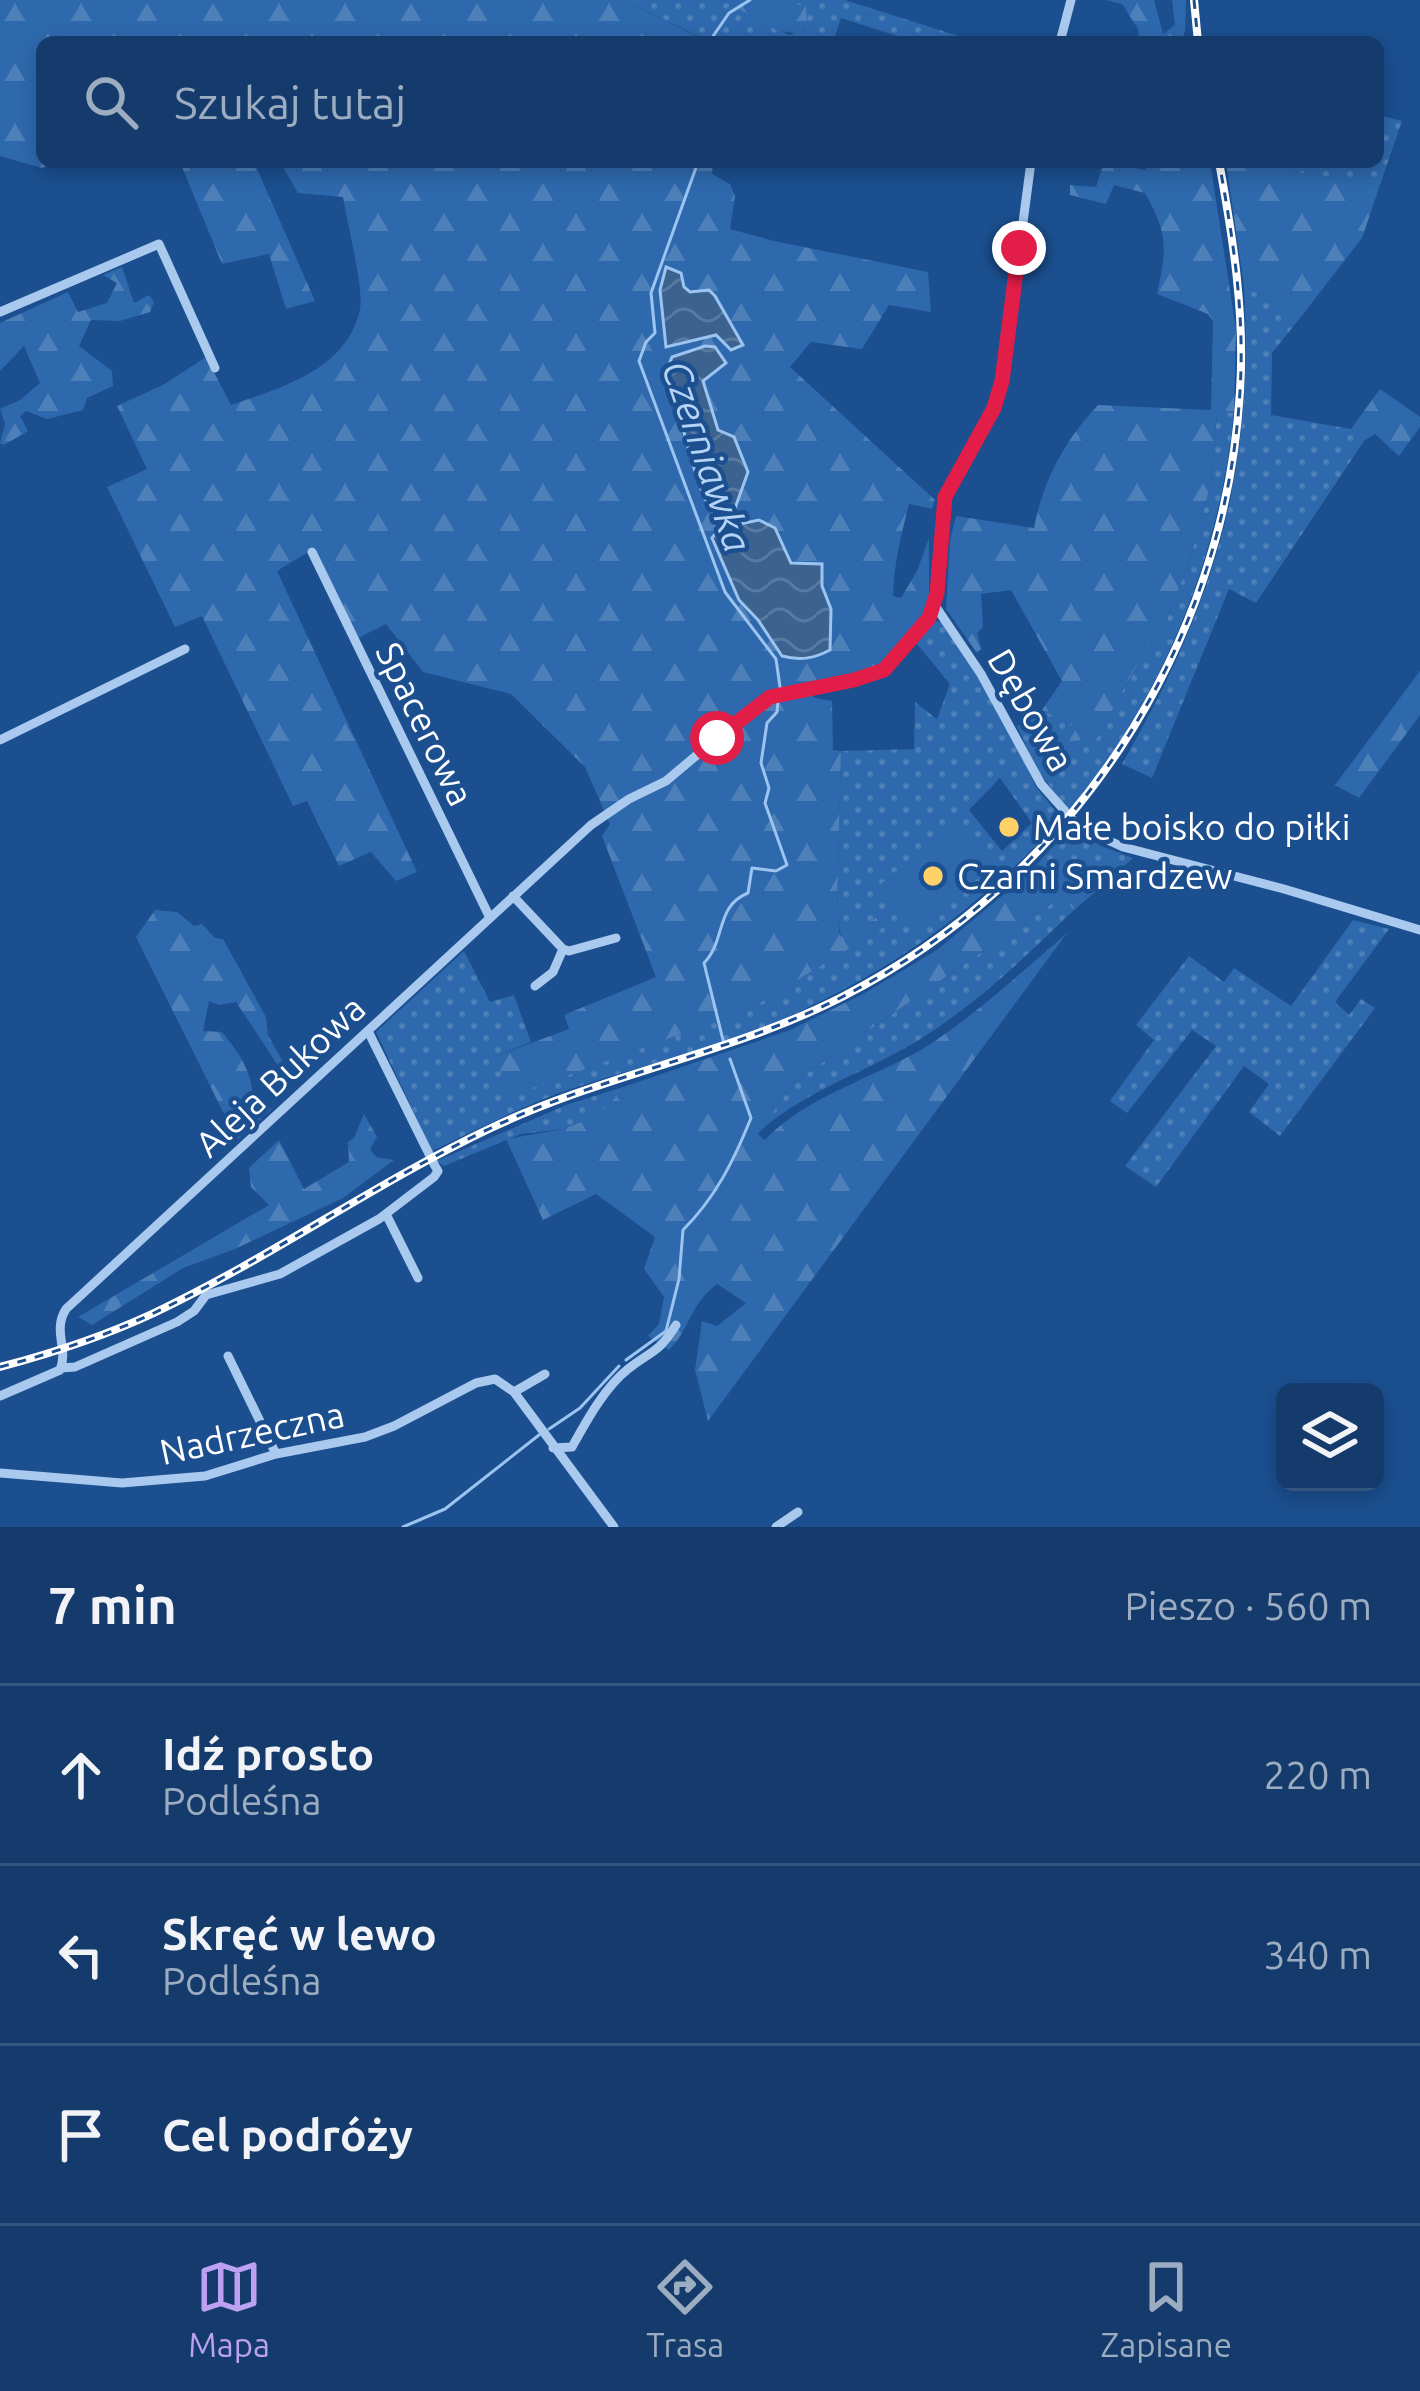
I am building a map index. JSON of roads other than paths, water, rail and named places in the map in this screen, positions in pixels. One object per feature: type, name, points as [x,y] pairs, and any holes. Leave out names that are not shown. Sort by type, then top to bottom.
[{"type":"street","points":[[1062,36],[1071,0]]},
{"type":"street","points":[[929,618],[945,497],[994,408],[1002,381],[1030,168]]},
{"type":"street","points":[[0,312],[159,244],[215,368]]},
{"type":"street","name":"Spacerowa","points":[[312,552],[490,918]]},
{"type":"street","name":"Dębowa","points":[[934,604],[1041,784],[1070,818],[1093,835],[1420,930]]},
{"type":"street","name":"Dębowa","points":[[929,618],[950,626]]},
{"type":"street","name":"Aleja Bukowa","points":[[61,1368],[57,1329],[66,1309],[584,832],[629,799],[675,775],[765,699],[884,670],[929,618]]},
{"type":"street","points":[[0,740],[185,649]]},
{"type":"street","points":[[513,896],[563,949],[616,938]]},
{"type":"street","points":[[535,986],[554,972],[563,949]]},
{"type":"street","points":[[0,1396],[178,1322],[206,1294],[280,1274],[386,1214],[438,1172],[368,1031]]},
{"type":"street","points":[[386,1214],[418,1278]]},
{"type":"street","points":[[569,1469],[572,1447],[611,1386],[659,1351],[676,1325]]},
{"type":"street","points":[[228,1356],[276,1454]]},
{"type":"street","points":[[545,1374],[514,1392],[614,1527]]},
{"type":"street","name":"Nadrzeczna","points":[[0,1473],[89,1482],[205,1476],[276,1454],[365,1437],[476,1383],[501,1381],[514,1392]]},
{"type":"street","points":[[553,1448],[572,1447]]},
{"type":"street","points":[[776,1527],[798,1511]]},
{"type":"water","points":[[666,267],[681,273],[690,292],[709,290],[715,296],[743,345],[731,350],[716,335],[666,347],[660,290]]},
{"type":"water","points":[[715,347],[726,363],[703,381],[718,430],[734,437],[748,472],[734,511],[724,520],[718,520],[704,497],[667,370],[672,357]]},
{"type":"water","points":[[759,520],[775,528],[791,563],[822,564],[822,586],[831,609],[830,650],[808,658],[782,656],[739,600],[712,538],[720,528]]},
{"type":"waterway","name":"Czerniawka","points":[[713,36],[729,13],[750,0]]},
{"type":"waterway","name":"Czerniawka","points":[[696,168],[651,293],[655,333],[639,361],[725,592],[776,659],[780,687]]},
{"type":"waterway","name":"Czerniawka","points":[[723,1040],[704,963],[730,906],[748,893],[752,868],[776,871],[787,865],[765,803],[769,788],[761,763],[767,723],[777,712],[778,701]]},
{"type":"waterway","name":"Czerniawka","points":[[626,1360],[666,1331],[679,1279],[683,1230],[723,1177],[751,1118],[730,1059]]},
{"type":"waterway","name":"Czerniawka","points":[[549,1429],[580,1408],[619,1366]]},
{"type":"waterway","name":"Czerniawka","points":[[403,1527],[445,1509],[539,1435]]},
{"type":"railway","points":[[1194,0],[1197,36]]},
{"type":"railway","points":[[0,1367],[154,1313],[406,1172],[534,1109],[756,1034],[842,997],[924,948],[999,889],[1065,822],[1121,746],[1168,665],[1204,578],[1228,486],[1240,391],[1237,276],[1220,168]]},
{"type":"place","name":"Małe boisko do piłki","points":[[1009,827]]},
{"type":"place","name":"Czarni Smardzew","points":[[933,876]]}]
